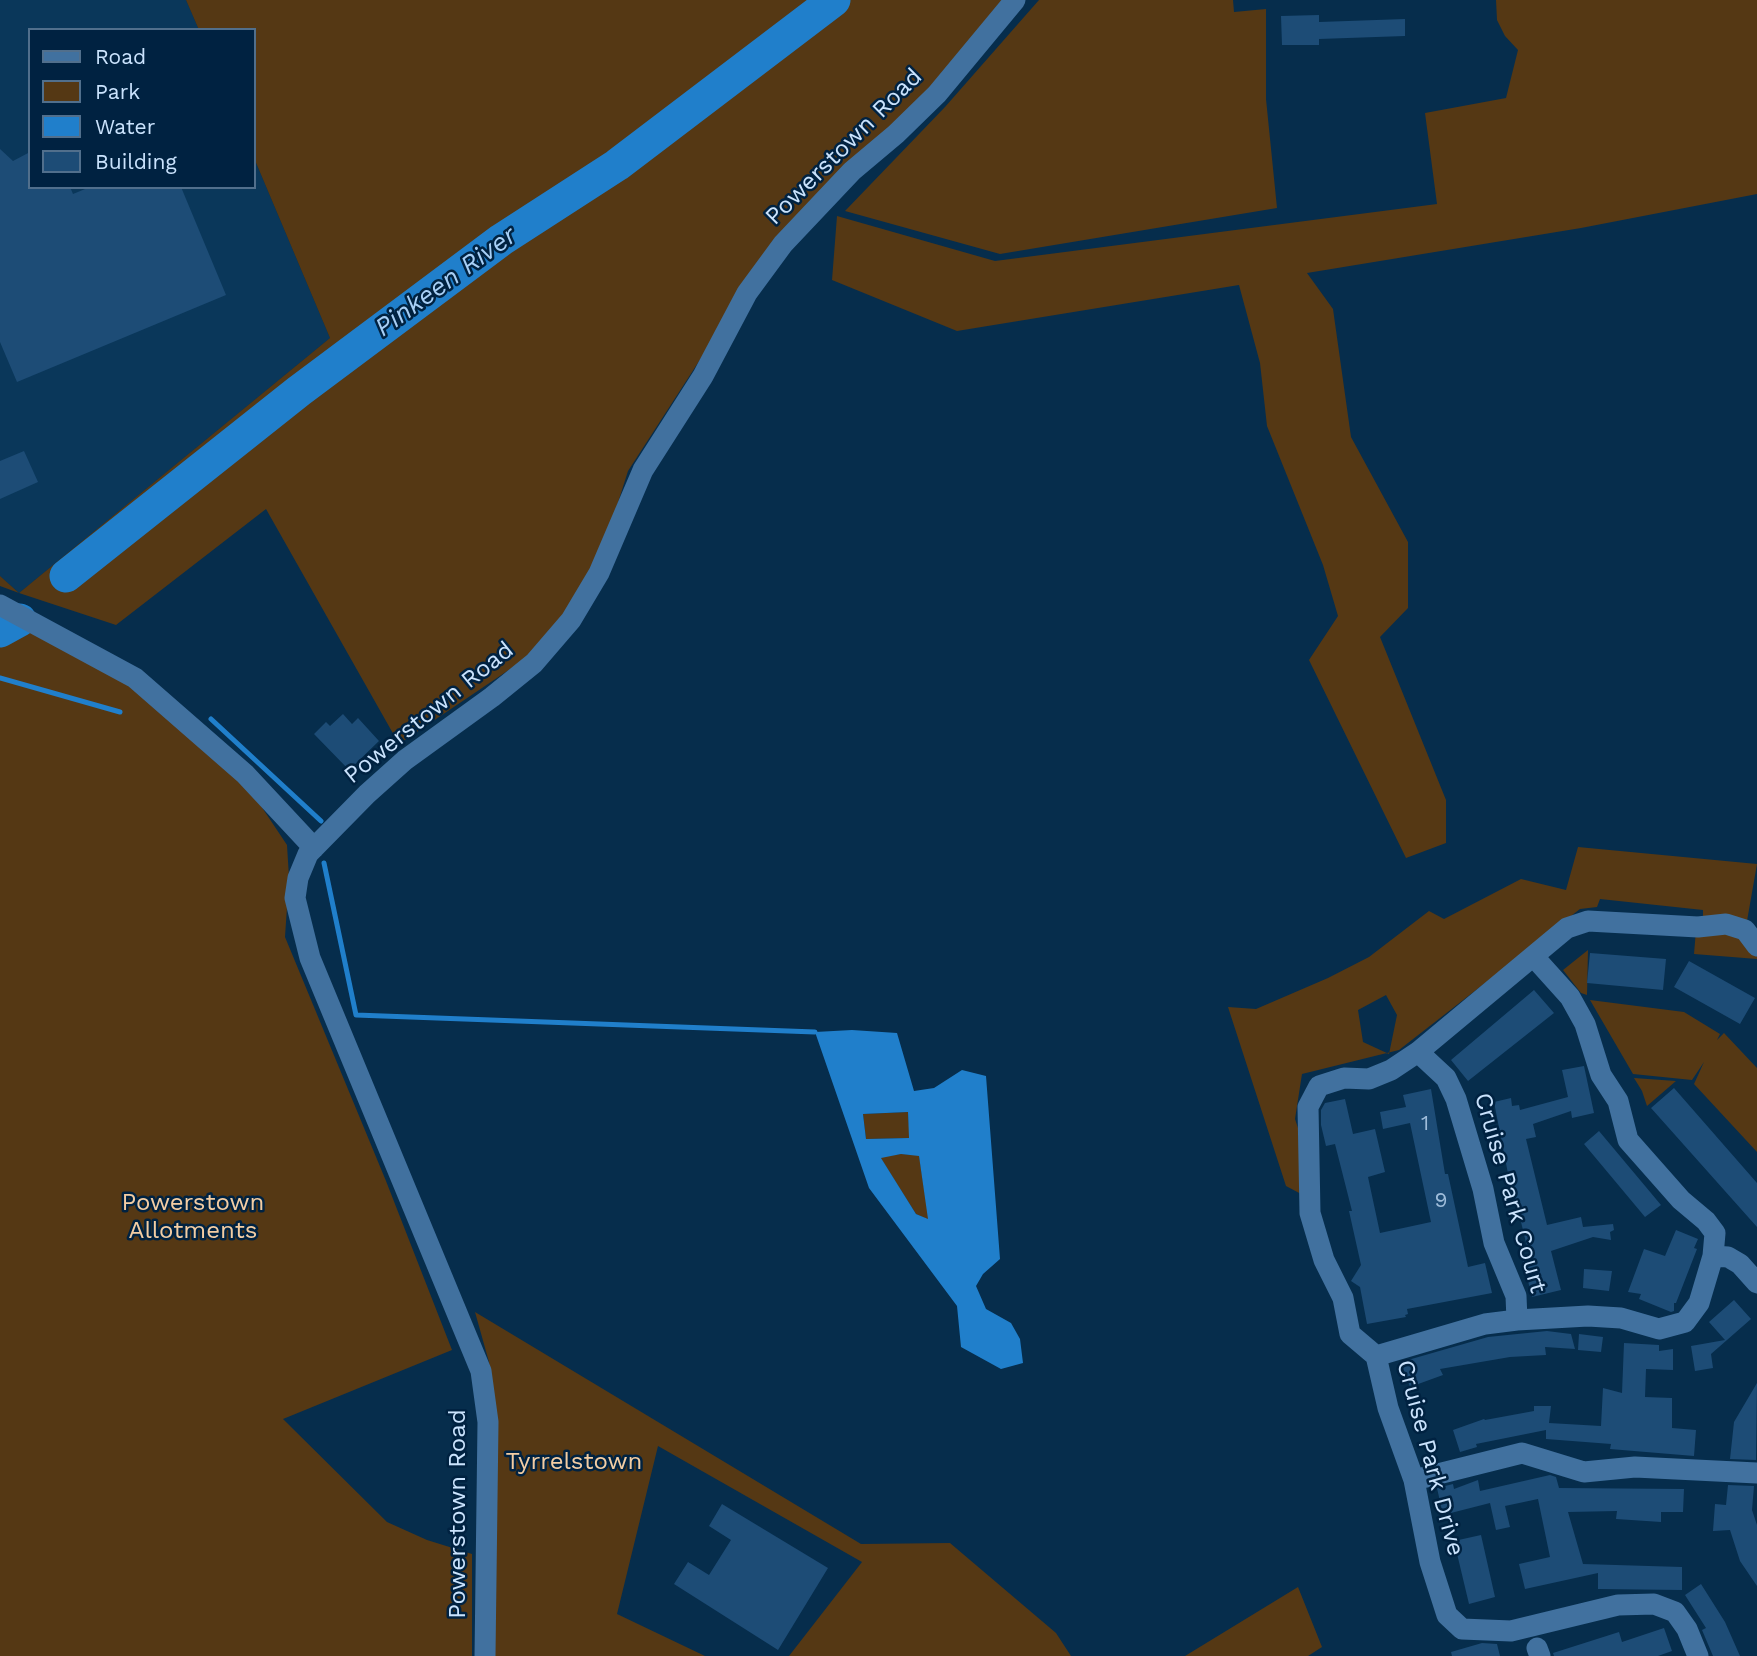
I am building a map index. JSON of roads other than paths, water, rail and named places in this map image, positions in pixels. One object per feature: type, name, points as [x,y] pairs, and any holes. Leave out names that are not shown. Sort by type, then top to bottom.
[{"type":"street","name":"Powerstown Road","points":[[485,1656],[488,1422],[481,1371],[310,958],[295,898],[298,878],[308,854],[367,794],[405,760],[534,663],[570,620],[599,573],[643,470],[703,376],[747,293],[783,244],[852,172],[937,94],[1015,0]]},
{"type":"street","points":[[0,605],[135,678],[245,774],[314,848]]},
{"type":"street","name":"Cruise Park Drive","points":[[1698,1656],[1687,1629],[1675,1612],[1654,1604],[1618,1605],[1511,1630],[1462,1629],[1447,1615],[1430,1562],[1414,1480],[1388,1408],[1376,1356],[1350,1334],[1343,1298],[1324,1260],[1310,1213],[1308,1107],[1319,1086],[1344,1078],[1369,1079],[1391,1070],[1418,1052],[1567,928],[1588,921],[1698,927],[1726,924],[1745,930],[1757,946]]},
{"type":"street","points":[[1376,1356],[1485,1324],[1517,1320],[1588,1316],[1621,1318],[1659,1329],[1685,1322],[1699,1303],[1713,1256],[1715,1233],[1706,1221],[1681,1200],[1628,1140],[1618,1101],[1601,1075],[1585,1024],[1570,997],[1534,957]]},
{"type":"street","name":"Cruise Park Court","points":[[1418,1052],[1446,1078],[1456,1099],[1483,1189],[1494,1243],[1516,1296],[1517,1320]]},
{"type":"street","points":[[1713,1256],[1728,1256],[1740,1264],[1757,1283]]},
{"type":"street","points":[[1414,1480],[1522,1453],[1584,1472],[1635,1467],[1757,1473]]},
{"type":"water","points":[[852,1030],[897,1033],[914,1091],[934,1088],[962,1070],[986,1076],[1000,1259],[983,1274],[976,1286],[986,1309],[1011,1323],[1020,1339],[1023,1363],[1001,1369],[961,1347],[957,1306],[869,1188],[815,1032]],"holes":[[[908,1112],[909,1138],[866,1139],[863,1114]],[[901,1154],[919,1156],[928,1219],[916,1214],[881,1158]]]},
{"type":"waterway","name":"Pinkeen River","points":[[66,576],[299,391],[501,240],[617,165],[834,0]]},
{"type":"waterway","name":"Pinkeen River","points":[[0,631],[20,620]]},
{"type":"waterway","points":[[0,678],[120,712]]},
{"type":"waterway","points":[[211,719],[321,821]]},
{"type":"waterway","points":[[324,863],[356,1015],[815,1032]]},
{"type":"park label","name":"Powerstown Allotments","points":[[193,1217]]},
{"type":"park label","name":"Tyrrelstown","points":[[574,1462]]}]
